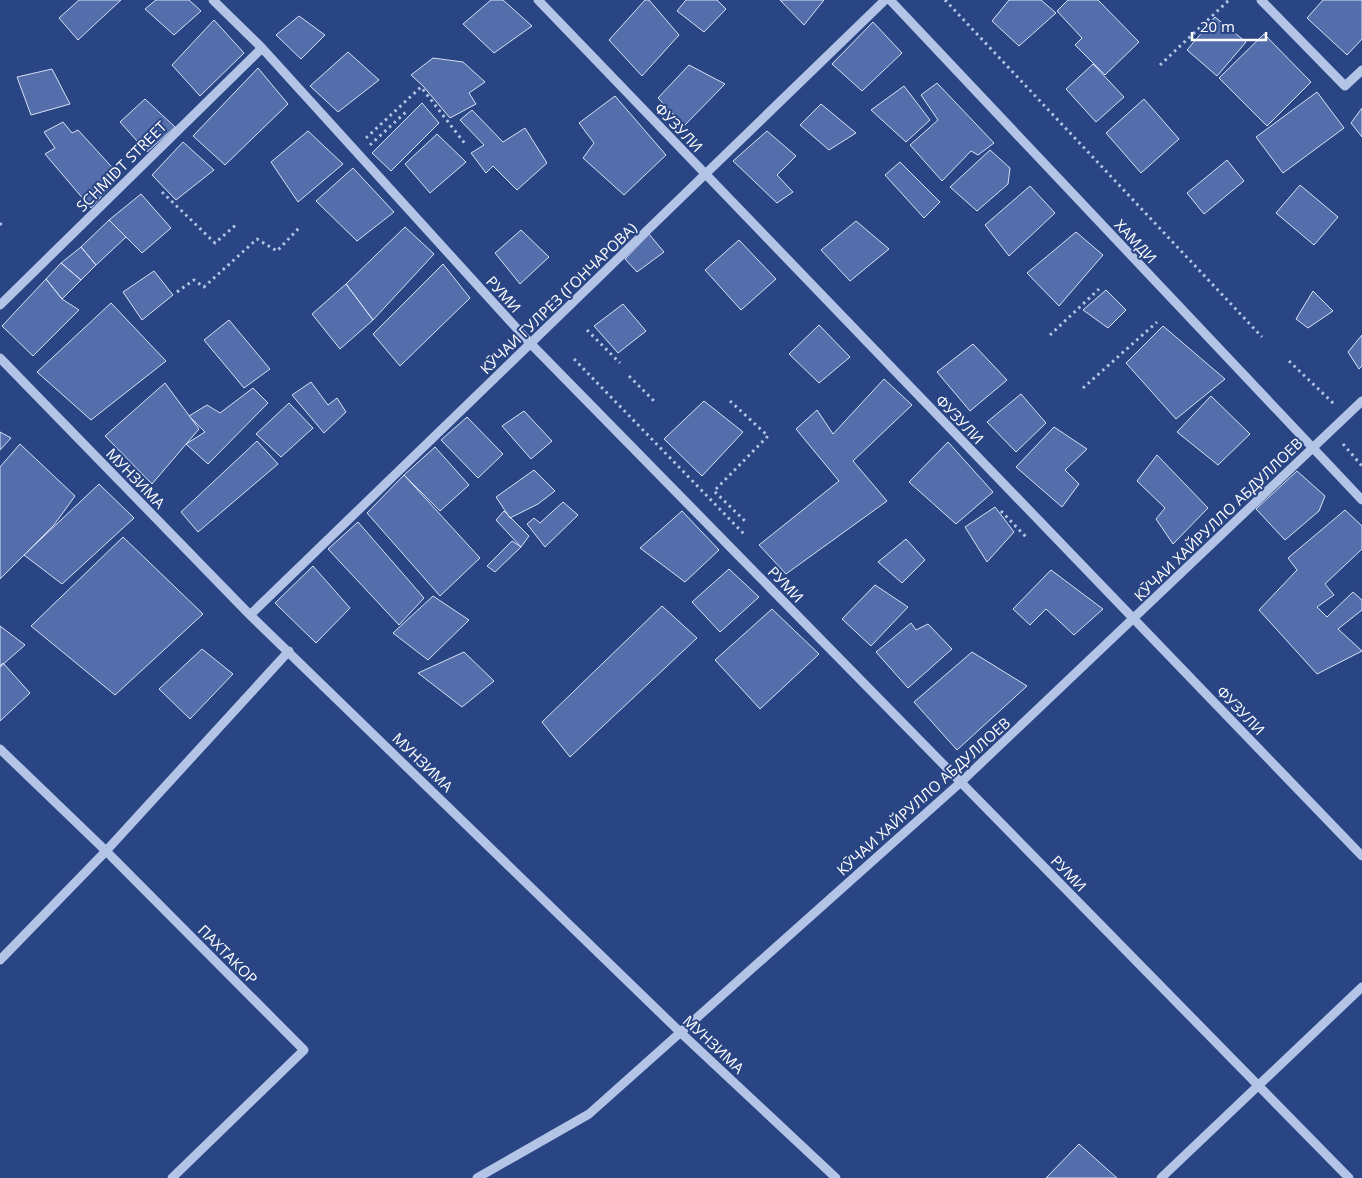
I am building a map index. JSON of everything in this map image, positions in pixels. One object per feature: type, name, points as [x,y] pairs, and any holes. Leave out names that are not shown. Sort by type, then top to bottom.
[{"type":"street","name":"РУМИ","points":[[213,0],[262,48],[530,344],[1349,1178]]},
{"type":"street","name":"ФУЗУЛИ","points":[[538,0],[1362,856]]},
{"type":"street","name":"КӮЧАИ ГУЛРЕЗ (ГОНЧАРОВА)","points":[[250,615],[885,0]]},
{"type":"street","name":"ХАМДИ","points":[[890,0],[1362,500]]},
{"type":"street","points":[[1261,0],[1345,86],[1362,70]]},
{"type":"street","name":"SCHMIDT STREET","points":[[0,305],[262,48]]},
{"type":"street","name":"МУНЗИМА","points":[[0,358],[250,615],[680,1032],[836,1178]]},
{"type":"street","name":"КӮЧАИ ХАЙРУЛЛО АБДУЛЛОЕВ","points":[[477,1178],[589,1114],[961,782],[1362,401]]},
{"type":"street","points":[[0,960],[106,851],[289,651]]},
{"type":"street","name":"ПАХТАКОР","points":[[0,749],[106,851],[304,1050],[172,1178]]},
{"type":"street","points":[[1161,1178],[1362,987]]},
{"type":"path","points":[[945,0],[1262,337]]},
{"type":"path","points":[[1160,65],[1229,0]]},
{"type":"path","points":[[360,144],[421,87],[466,145]]},
{"type":"path","points":[[368,147],[407,110]]},
{"type":"path","points":[[162,192],[215,243],[238,223]]},
{"type":"path","points":[[0,222],[3,228]]},
{"type":"path","points":[[177,292],[194,280],[204,287],[258,240],[277,251],[299,228]]},
{"type":"path","points":[[1050,335],[1098,289]]},
{"type":"path","points":[[1083,388],[1157,322]]},
{"type":"path","points":[[587,330],[620,363]]},
{"type":"path","points":[[574,359],[744,534]]},
{"type":"path","points":[[1289,362],[1336,406]]},
{"type":"path","points":[[629,376],[655,402]]},
{"type":"path","points":[[730,401],[768,436],[714,491],[746,522]]},
{"type":"path","points":[[1343,444],[1362,466]]},
{"type":"path","points":[[1001,511],[1027,538]]},
{"type":"building","points":[[79,0],[121,0],[78,40],[59,18]]},
{"type":"building","points":[[156,0],[189,0],[201,11],[174,35],[145,9]]},
{"type":"building","points":[[491,0],[503,0],[532,26],[494,53],[463,24]]},
{"type":"building","points":[[645,0],[649,0],[679,35],[642,76],[609,40]]},
{"type":"building","points":[[686,0],[717,0],[726,9],[704,32],[677,11]]},
{"type":"building","points":[[780,0],[824,0],[804,25]]},
{"type":"building","points":[[1009,0],[1041,0],[1056,13],[1019,46],[992,21]]},
{"type":"building","points":[[1068,0],[1098,0],[1139,42],[1105,75],[1075,45],[1082,38],[1057,11]]},
{"type":"building","points":[[1323,0],[1362,0],[1362,39],[1347,55],[1307,18]]},
{"type":"building","points":[[299,16],[325,35],[301,59],[276,35]]},
{"type":"building","points":[[1215,17],[1246,42],[1217,76],[1187,50]]},
{"type":"building","points":[[214,20],[244,53],[200,96],[172,65]]},
{"type":"building","points":[[873,22],[902,53],[862,91],[832,64]]},
{"type":"building","points":[[1264,34],[1311,82],[1267,126],[1219,78]]},
{"type":"building","points":[[348,52],[379,80],[338,112],[310,86]]},
{"type":"building","points":[[433,58],[463,62],[485,82],[469,93],[476,104],[450,118],[411,75]]},
{"type":"building","points":[[1093,64],[1124,97],[1096,122],[1066,89]]},
{"type":"building","points":[[689,65],[725,84],[684,126],[658,98]]},
{"type":"building","points":[[258,68],[288,104],[225,165],[193,136]]},
{"type":"building","points":[[52,69],[70,104],[31,115],[17,77]]},
{"type":"building","points":[[937,83],[994,143],[978,155],[971,151],[942,181],[910,145],[938,120],[921,95]]},
{"type":"building","points":[[904,86],[930,120],[906,142],[871,110]]},
{"type":"building","points":[[1317,92],[1344,128],[1283,173],[1256,137]]},
{"type":"building","points":[[615,96],[666,155],[624,195],[583,158],[594,143],[579,123]]},
{"type":"building","points":[[145,99],[175,127],[147,152],[120,122]]},
{"type":"building","points":[[1144,99],[1179,139],[1141,173],[1106,133]]},
{"type":"building","points":[[422,103],[439,123],[391,171],[372,153]]},
{"type":"building","points":[[821,104],[856,133],[829,150],[800,125]]},
{"type":"building","points":[[1362,108],[1362,137],[1351,123]]},
{"type":"building","points":[[472,110],[503,142],[525,128],[547,163],[517,190],[493,166],[486,173],[471,153],[484,145],[460,120]]},
{"type":"building","points":[[63,122],[72,133],[78,130],[120,176],[91,208],[45,154],[55,148],[44,132]]},
{"type":"building","points":[[308,131],[343,164],[298,202],[271,162]]},
{"type":"building","points":[[767,131],[796,156],[777,175],[793,192],[777,203],[733,161]]},
{"type":"building","points":[[437,134],[466,162],[430,193],[405,164]]},
{"type":"building","points":[[183,142],[214,170],[176,200],[152,175]]},
{"type":"building","points":[[990,150],[1010,168],[1008,184],[977,211],[950,187]]},
{"type":"building","points":[[1227,160],[1244,181],[1204,214],[1187,193]]},
{"type":"building","points":[[900,162],[940,202],[924,218],[885,175]]},
{"type":"building","points":[[353,168],[394,212],[357,241],[316,201]]},
{"type":"building","points":[[1300,185],[1338,217],[1314,245],[1276,213]]},
{"type":"building","points":[[1030,186],[1055,213],[1009,256],[985,225]]},
{"type":"building","points":[[141,194],[171,228],[142,253],[109,220]]},
{"type":"building","points":[[109,220],[126,237],[96,265],[81,247]]},
{"type":"building","points":[[856,221],[889,249],[850,281],[821,250]]},
{"type":"building","points":[[405,227],[434,254],[373,320],[346,284]]},
{"type":"building","points":[[521,230],[549,257],[520,284],[495,253]]},
{"type":"building","points":[[1076,232],[1103,255],[1059,306],[1027,273]]},
{"type":"building","points":[[649,234],[664,252],[637,272],[625,259]]},
{"type":"building","points":[[739,240],[776,279],[741,310],[705,270]]},
{"type":"building","points":[[81,247],[96,265],[81,280],[61,263]]},
{"type":"building","points":[[61,263],[81,280],[62,299],[46,279]]},
{"type":"building","points":[[443,264],[470,298],[400,366],[373,334]]},
{"type":"building","points":[[154,271],[173,295],[142,320],[123,292]]},
{"type":"building","points":[[46,279],[62,299],[79,310],[33,356],[2,326]]},
{"type":"building","points":[[346,284],[373,320],[340,349],[312,314]]},
{"type":"building","points":[[1106,290],[1126,310],[1108,328],[1083,310]]},
{"type":"building","points":[[1313,291],[1333,311],[1308,328],[1296,319]]},
{"type":"building","points":[[111,303],[166,361],[91,420],[37,372]]},
{"type":"building","points":[[623,304],[646,331],[618,353],[594,326]]},
{"type":"building","points":[[229,320],[270,369],[244,388],[204,340]]},
{"type":"building","points":[[819,325],[850,357],[819,383],[789,354]]},
{"type":"building","points":[[1163,326],[1225,379],[1176,419],[1126,363]]},
{"type":"building","points":[[1362,335],[1362,366],[1359,369],[1348,352]]},
{"type":"building","points":[[973,344],[1007,380],[970,411],[937,372]]},
{"type":"building","points":[[884,379],[912,405],[853,461],[887,501],[786,574],[759,545],[839,481],[796,429],[817,410],[833,434]]},
{"type":"building","points":[[311,382],[328,405],[337,398],[346,412],[324,433],[292,395]]},
{"type":"building","points":[[165,383],[199,429],[152,484],[105,436]]},
{"type":"building","points":[[253,388],[268,403],[208,464],[186,444],[205,432],[189,416],[207,405],[220,413]]},
{"type":"building","points":[[1021,394],[1046,423],[1016,452],[987,422]]},
{"type":"building","points":[[1211,396],[1250,434],[1218,465],[1177,432]]},
{"type":"building","points":[[704,401],[743,432],[702,476],[664,439]]},
{"type":"building","points":[[289,403],[313,428],[281,457],[256,434]]},
{"type":"building","points":[[524,411],[552,441],[531,459],[502,426]]},
{"type":"building","points":[[467,417],[503,454],[478,478],[441,440]]},
{"type":"building","points":[[1054,427],[1087,449],[1065,470],[1079,484],[1062,507],[1016,467]]},
{"type":"building","points":[[0,432],[11,438],[0,450]]},
{"type":"building","points":[[257,441],[278,464],[198,532],[181,512]]},
{"type":"building","points":[[948,442],[993,492],[956,524],[909,482]]},
{"type":"building","points":[[20,444],[75,496],[54,525],[0,579],[0,467]]},
{"type":"building","points":[[435,447],[469,485],[440,511],[404,475]]},
{"type":"building","points":[[1157,455],[1208,508],[1173,544],[1156,519],[1165,508],[1137,481]]},
{"type":"building","points":[[534,470],[555,491],[538,504],[510,518],[496,497]]},
{"type":"building","points":[[1297,471],[1325,496],[1319,511],[1285,540],[1256,509]]},
{"type":"building","points":[[404,475],[480,558],[440,596],[367,513]]},
{"type":"building","points":[[99,484],[134,518],[62,584],[24,555]]},
{"type":"building","points":[[563,502],[578,515],[545,547],[527,524],[534,518],[540,523]]},
{"type":"building","points":[[995,507],[1014,532],[987,562],[965,527]]},
{"type":"building","points":[[1345,510],[1362,526],[1362,549],[1325,584],[1334,595],[1317,607],[1327,617],[1353,592],[1362,600],[1362,610],[1338,629],[1362,651],[1317,674],[1259,610],[1297,570],[1288,558]]},
{"type":"building","points":[[504,511],[529,536],[521,547],[496,520]]},
{"type":"building","points":[[682,511],[719,550],[685,582],[640,548]]},
{"type":"building","points":[[358,522],[424,598],[399,625],[328,549]]},
{"type":"building","points":[[123,537],[203,614],[115,695],[31,626]]},
{"type":"building","points":[[906,539],[925,560],[902,583],[878,562]]},
{"type":"building","points":[[512,541],[521,547],[495,572],[487,566]]},
{"type":"building","points":[[313,566],[350,608],[316,643],[275,603]]},
{"type":"building","points":[[729,569],[759,597],[720,632],[692,602]]},
{"type":"building","points":[[1051,570],[1103,609],[1074,635],[1046,609],[1030,625],[1013,609]]},
{"type":"building","points":[[875,585],[908,607],[871,646],[842,619]]},
{"type":"building","points":[[433,596],[469,620],[428,660],[393,633]]},
{"type":"building","points":[[662,606],[697,638],[570,757],[542,722]]},
{"type":"building","points":[[772,609],[819,654],[760,709],[715,660]]},
{"type":"building","points":[[911,623],[916,630],[928,624],[952,649],[908,688],[876,652]]},
{"type":"building","points":[[0,626],[25,645],[0,667]]},
{"type":"building","points":[[202,649],[233,674],[190,719],[159,689]]},
{"type":"building","points":[[464,652],[494,681],[462,707],[418,673]]},
{"type":"building","points":[[972,652],[1027,686],[957,750],[914,702]]},
{"type":"building","points":[[3,663],[30,693],[0,721],[0,666]]},
{"type":"building","points":[[1079,1144],[1117,1178],[1046,1178]]}]
